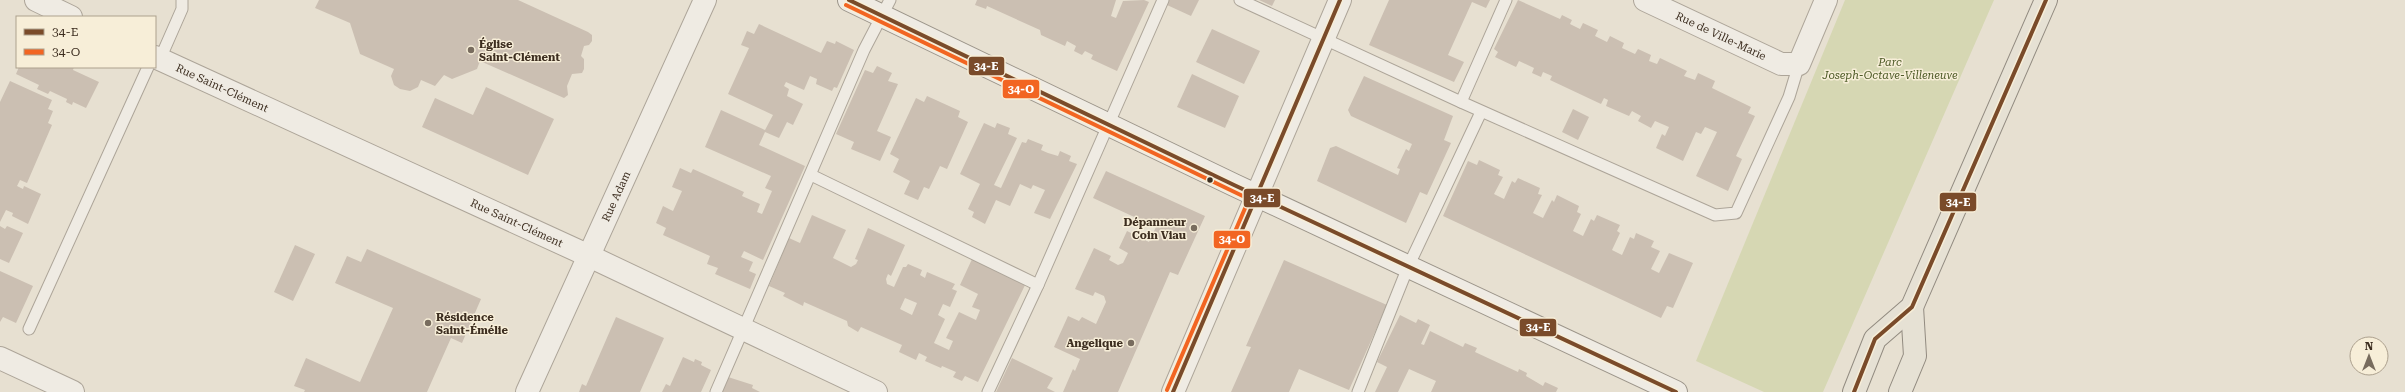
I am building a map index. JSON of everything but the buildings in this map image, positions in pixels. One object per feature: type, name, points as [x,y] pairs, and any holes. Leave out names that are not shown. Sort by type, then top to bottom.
[{"type":"main road","points":[[1854,392],[1875,339],[1912,307],[2046,0]]},
{"type":"main road","points":[[1900,392],[1915,356],[1912,307]]},
{"type":"street","points":[[36,0],[69,16]]},
{"type":"street","name":"Rue Adam","points":[[527,392],[587,255],[705,0]]},
{"type":"street","points":[[849,0],[886,8],[1107,124],[1257,196],[1676,392]]},
{"type":"street","points":[[1173,392],[1340,0]]},
{"type":"street","name":"Rue de Ville-Marie","points":[[1645,0],[1781,64],[1799,64]]},
{"type":"street","points":[[1799,64],[1826,0]]},
{"type":"street","name":"Rue Saint-Clément","points":[[156,62],[587,255],[876,392]]},
{"type":"street","points":[[0,358],[73,392]]},
{"type":"lane","points":[[156,57],[182,8],[182,0]]},
{"type":"lane","points":[[988,392],[1038,285],[1107,124],[1164,0]]},
{"type":"lane","points":[[1240,0],[1481,112],[1715,215],[1736,213],[1789,97],[1799,64]]},
{"type":"lane","points":[[1461,102],[1506,0]]},
{"type":"lane","points":[[716,392],[864,50],[886,8]]},
{"type":"lane","points":[[29,329],[151,68]]},
{"type":"lane","points":[[1358,392],[1398,297],[1408,267],[1481,112]]},
{"type":"lane","points":[[811,175],[1038,285]]},
{"type":"green space","name":"Parc Joseph-Octave-Villeneuve","points":[[1845,0],[1994,0],[1823,392],[1764,392],[1696,361]]},
{"type":"transit line","name":"34-E","points":[[849,0],[1234,185],[1676,392]]},
{"type":"transit line","name":"34-E","points":[[1173,392],[1340,0]]},
{"type":"transit line","name":"34-E","points":[[1854,392],[1875,339],[1912,307],[2046,0]]},
{"type":"transit line","name":"34-O","points":[[846,5],[1249,199],[1167,390]]},
{"type":"place","name":"Église Saint-Clément","points":[[471,50]]},
{"type":"place","name":"Dépanneur Coin Viau","points":[[1194,228]]},
{"type":"place","name":"Résidence Saint-Émélie","points":[[428,323]]},
{"type":"place","name":"Angelique","points":[[1131,343]]}]
